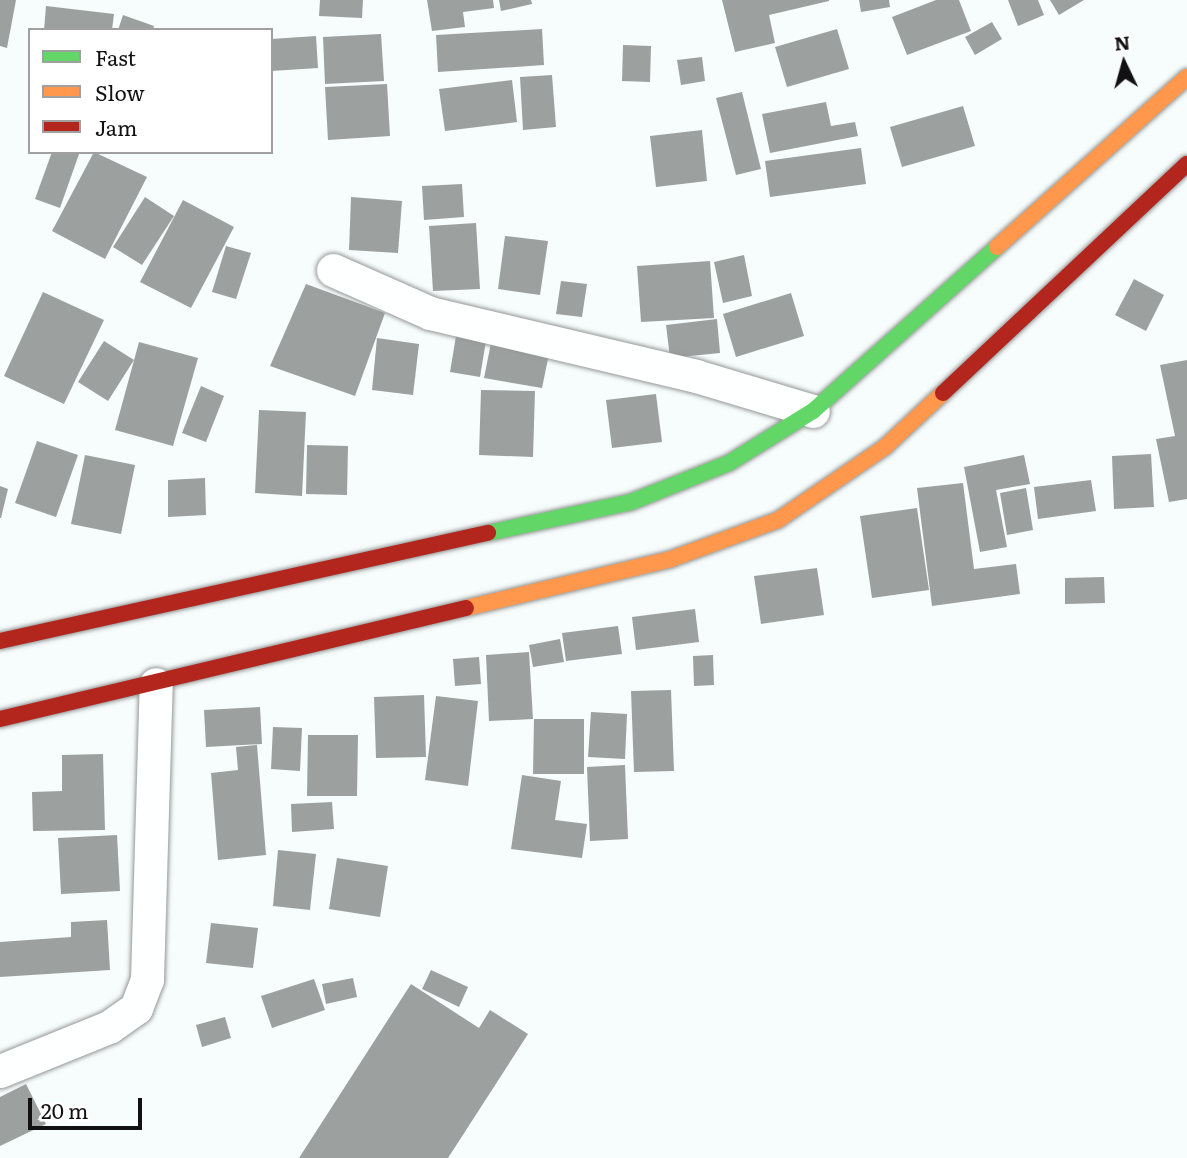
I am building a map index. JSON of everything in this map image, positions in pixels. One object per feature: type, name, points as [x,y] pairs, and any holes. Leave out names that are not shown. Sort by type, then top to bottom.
[{"type":"street","points":[[0,641],[631,502],[729,463],[813,411],[1187,77]]},
{"type":"street","points":[[0,719],[156,684],[671,559],[778,520],[885,447],[1187,164]]},
{"type":"street","points":[[333,271],[430,313],[696,376],[813,411]]},
{"type":"street","points":[[0,1071],[109,1027],[136,1008],[147,979],[156,684]]},
{"type":"building","points":[[0,0],[16,0],[7,48],[0,46]]},
{"type":"building","points":[[320,0],[363,0],[362,18],[319,16]]},
{"type":"building","points":[[427,0],[493,0],[494,8],[463,12],[465,27],[432,31]]},
{"type":"building","points":[[499,0],[531,0],[532,4],[501,11]]},
{"type":"building","points":[[722,0],[829,1],[769,15],[775,43],[735,52]]},
{"type":"building","points":[[859,0],[889,0],[890,7],[861,12]]},
{"type":"building","points":[[936,0],[959,0],[971,31],[907,55],[892,17]]},
{"type":"building","points":[[1008,0],[1038,0],[1044,15],[1018,26]]},
{"type":"building","points":[[1050,0],[1084,0],[1059,15]]},
{"type":"building","points":[[46,6],[114,14],[112,28],[44,28]]},
{"type":"building","points":[[123,15],[154,26],[154,28],[119,28]]},
{"type":"building","points":[[992,22],[1002,39],[975,55],[965,37]]},
{"type":"building","points":[[542,29],[544,65],[438,72],[436,35]]},
{"type":"building","points":[[837,29],[849,69],[787,87],[775,47]]},
{"type":"building","points":[[381,34],[384,81],[325,84],[323,37]]},
{"type":"building","points":[[316,36],[318,68],[273,71],[273,39]]},
{"type":"building","points":[[623,45],[651,46],[650,82],[622,81]]},
{"type":"building","points":[[702,57],[705,81],[681,85],[677,60]]},
{"type":"building","points":[[552,75],[556,127],[523,130],[520,77]]},
{"type":"building","points":[[512,80],[517,122],[445,131],[439,89]]},
{"type":"building","points":[[387,84],[390,136],[328,140],[325,87]]},
{"type":"building","points":[[742,92],[761,169],[736,175],[716,98]]},
{"type":"building","points":[[826,102],[831,126],[855,122],[858,136],[770,153],[762,114]]},
{"type":"building","points":[[963,106],[975,146],[902,167],[890,127]]},
{"type":"building","points":[[702,130],[707,181],[656,187],[650,136]]},
{"type":"building","points":[[861,148],[866,184],[770,197],[765,161]]},
{"type":"building","points":[[51,154],[79,154],[60,208],[35,199]]},
{"type":"building","points":[[93,154],[147,177],[105,259],[52,231]]},
{"type":"building","points":[[462,184],[464,217],[424,220],[422,186]]},
{"type":"building","points":[[145,197],[174,216],[142,265],[113,247]]},
{"type":"building","points":[[351,197],[402,201],[398,253],[349,250]]},
{"type":"building","points":[[183,200],[234,227],[191,308],[140,282]]},
{"type":"building","points":[[476,223],[480,289],[433,291],[429,226]]},
{"type":"building","points":[[505,236],[548,241],[540,295],[498,289]]},
{"type":"building","points":[[226,246],[251,253],[236,299],[212,292]]},
{"type":"building","points":[[744,255],[752,296],[723,303],[714,262]]},
{"type":"building","points":[[710,261],[714,318],[641,322],[637,266]]},
{"type":"building","points":[[1134,279],[1164,295],[1146,331],[1115,315]]},
{"type":"building","points":[[561,281],[587,284],[582,317],[556,314]]},
{"type":"building","points":[[306,284],[385,313],[355,396],[270,366]]},
{"type":"building","points":[[43,292],[104,320],[64,404],[4,376]]},
{"type":"building","points":[[791,293],[804,336],[736,357],[723,314]]},
{"type":"building","points":[[717,319],[720,353],[670,358],[666,325]]},
{"type":"building","points":[[456,336],[486,341],[480,377],[450,372]]},
{"type":"building","points":[[377,338],[419,344],[413,395],[372,390]]},
{"type":"building","points":[[104,341],[134,360],[108,401],[78,382]]},
{"type":"building","points":[[139,342],[198,358],[173,446],[115,430]]},
{"type":"building","points":[[491,343],[549,354],[542,388],[484,378]]},
{"type":"building","points":[[1187,360],[1187,499],[1169,502],[1156,439],[1175,436],[1160,365]]},
{"type":"building","points":[[201,386],[224,396],[206,442],[182,433]]},
{"type":"building","points":[[481,390],[535,391],[533,457],[479,455]]},
{"type":"building","points":[[656,394],[662,442],[612,448],[606,400]]},
{"type":"building","points":[[259,410],[306,412],[302,496],[255,493]]},
{"type":"building","points":[[37,441],[78,455],[56,517],[15,503]]},
{"type":"building","points":[[307,445],[348,446],[347,495],[306,494]]},
{"type":"building","points":[[1151,454],[1154,507],[1114,509],[1112,456]]},
{"type":"building","points":[[85,455],[135,465],[121,534],[71,524]]},
{"type":"building","points":[[1024,455],[1030,484],[996,490],[1007,547],[980,552],[964,467]]},
{"type":"building","points":[[205,478],[206,515],[168,517],[168,480]]},
{"type":"building","points":[[1091,480],[1096,511],[1038,519],[1034,487]]},
{"type":"building","points":[[963,483],[974,569],[1016,564],[1020,594],[932,606],[917,488]]},
{"type":"building","points":[[0,486],[8,489],[1,518],[0,518]]},
{"type":"building","points":[[1026,488],[1033,530],[1007,535],[1000,493]]},
{"type":"building","points":[[917,508],[929,590],[872,598],[860,516]]},
{"type":"building","points":[[817,568],[824,615],[761,624],[754,576]]},
{"type":"building","points":[[1104,577],[1105,603],[1065,604],[1065,578]]},
{"type":"building","points":[[695,609],[699,642],[636,650],[632,617]]},
{"type":"building","points":[[618,626],[622,654],[566,661],[562,633]]},
{"type":"building","points":[[560,639],[564,662],[533,667],[529,645]]},
{"type":"building","points":[[529,652],[533,719],[489,721],[486,655]]},
{"type":"building","points":[[713,655],[714,685],[694,686],[693,656]]},
{"type":"building","points":[[479,657],[481,684],[455,686],[453,659]]},
{"type":"building","points":[[671,690],[674,771],[634,772],[631,691]]},
{"type":"building","points":[[424,695],[426,757],[376,758],[374,697]]},
{"type":"building","points":[[436,696],[478,701],[468,786],[425,780]]},
{"type":"building","points":[[260,707],[262,744],[206,747],[204,710]]},
{"type":"building","points":[[591,712],[627,714],[625,759],[588,757]]},
{"type":"building","points":[[534,719],[584,719],[584,774],[533,774]]},
{"type":"building","points":[[273,727],[302,728],[300,771],[271,769]]},
{"type":"building","points":[[308,735],[358,735],[357,796],[307,796]]},
{"type":"building","points":[[257,745],[266,855],[218,860],[211,773],[238,770],[236,747]]},
{"type":"building","points":[[103,754],[105,830],[33,831],[32,792],[62,791],[62,755]]},
{"type":"building","points":[[625,765],[628,839],[590,841],[587,767]]},
{"type":"building","points":[[522,775],[561,781],[555,820],[587,824],[582,858],[511,849]]},
{"type":"building","points":[[332,802],[334,829],[292,832],[291,804]]},
{"type":"building","points":[[117,835],[120,891],[61,894],[58,838]]},
{"type":"building","points":[[278,850],[316,854],[310,910],[273,906]]},
{"type":"building","points":[[337,858],[388,866],[380,917],[329,909]]},
{"type":"building","points":[[107,920],[110,970],[0,977],[0,942],[71,937],[71,922]]},
{"type":"building","points":[[211,923],[258,928],[253,968],[206,963]]},
{"type":"building","points":[[431,970],[468,987],[459,1007],[422,989]]},
{"type":"building","points":[[353,978],[357,997],[326,1004],[322,984]]},
{"type":"building","points":[[314,979],[325,1010],[272,1028],[261,996]]},
{"type":"building","points":[[411,984],[479,1028],[490,1010],[528,1034],[448,1158],[299,1158]]},
{"type":"building","points":[[225,1017],[231,1038],[202,1047],[196,1025]]},
{"type":"building","points":[[26,1084],[46,1124],[0,1146],[0,1097]]},
{"type":"traffic: fast","points":[[488,533],[631,502],[729,463],[813,411],[997,247]]},
{"type":"traffic: slow","points":[[997,247],[1187,77]]},
{"type":"traffic: slow","points":[[466,608],[671,559],[778,520],[885,447],[943,393]]},
{"type":"traffic: jam","points":[[943,393],[1187,164]]},
{"type":"traffic: jam","points":[[0,641],[488,533]]},
{"type":"traffic: jam","points":[[0,719],[466,608]]}]
